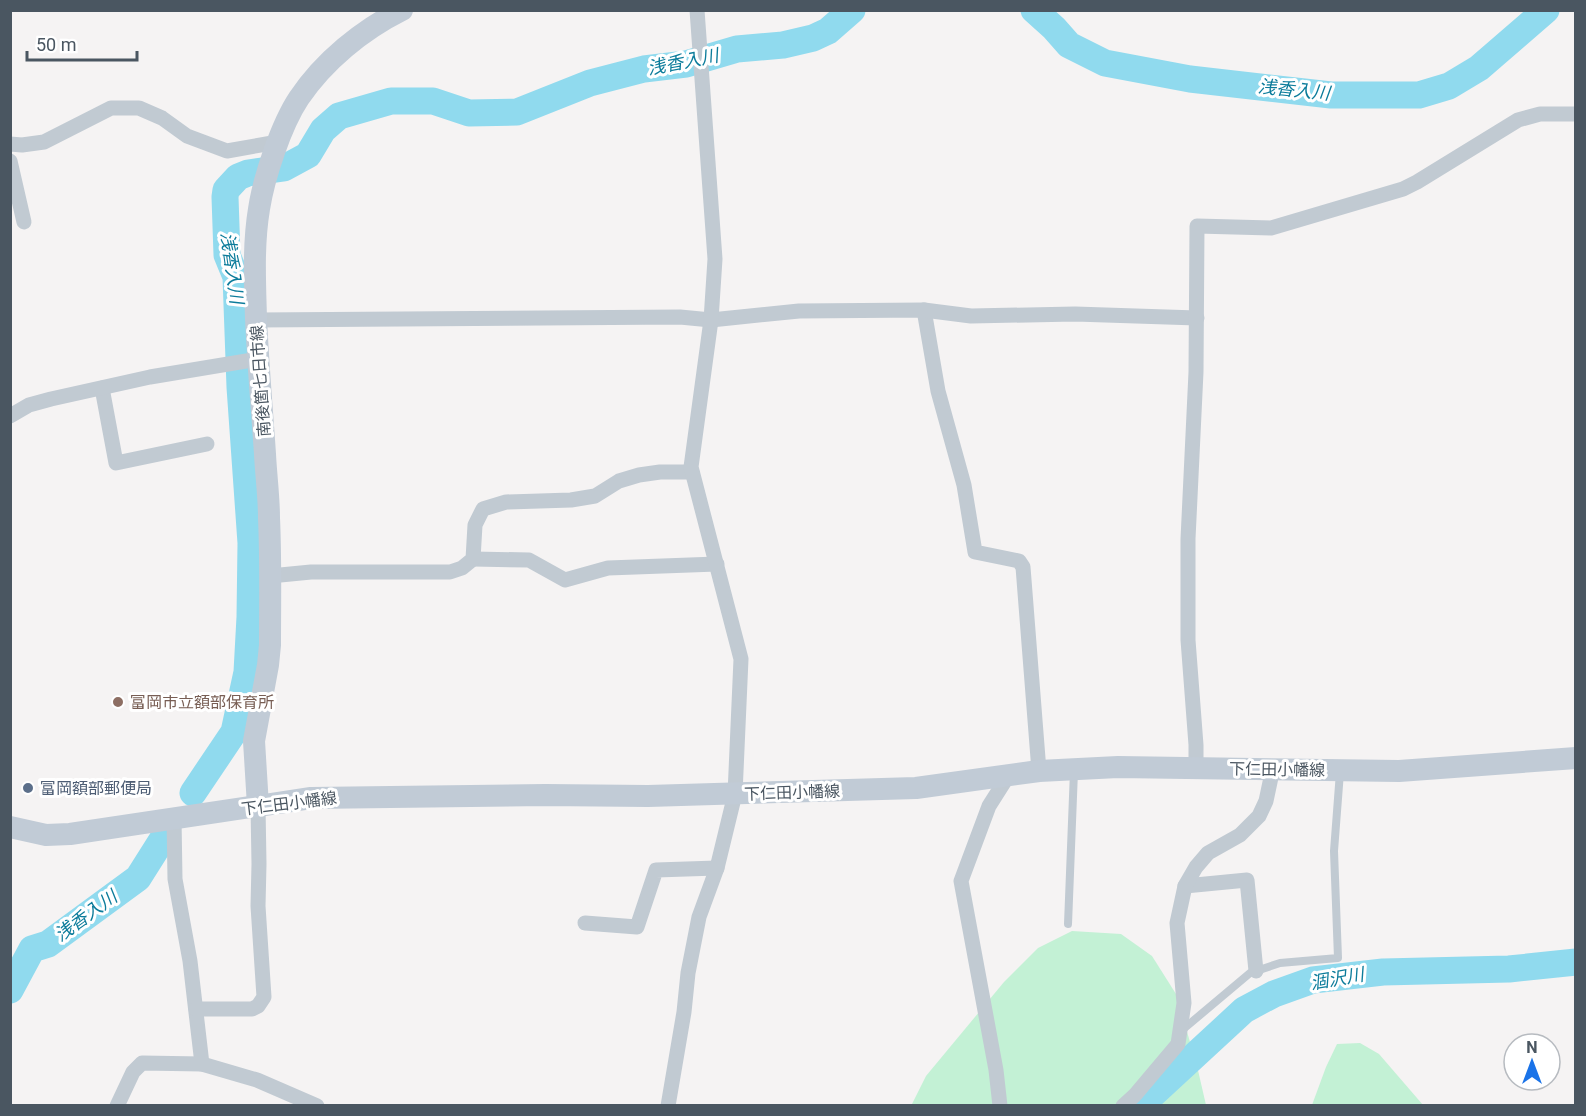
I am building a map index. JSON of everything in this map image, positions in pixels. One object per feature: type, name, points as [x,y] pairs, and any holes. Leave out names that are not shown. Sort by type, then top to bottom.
[{"type":"main road","name":"南後箇七日市線","points":[[258,806],[254,741],[270,645],[269,517],[242,362],[256,320],[256,245],[259,211],[264,184],[276,148],[298,99],[349,45],[394,12]]},
{"type":"main road","name":"下仁田小幡線","points":[[10,827],[46,835],[70,834],[311,798],[735,794],[916,788],[1039,771],[1118,767],[1399,771],[1575,758]]},
{"type":"street","points":[[668,1106],[699,917],[717,868],[735,794],[741,658],[691,467],[711,320],[715,259],[697,10]]},
{"type":"street","points":[[10,144],[44,142],[111,108],[139,108],[162,117],[187,136],[227,151],[276,148]]},
{"type":"street","points":[[1196,768],[1188,640],[1188,540],[1196,372],[1197,226],[1271,228],[1418,182],[1518,120],[1540,114],[1575,114]]},
{"type":"street","points":[[10,161],[24,222]]},
{"type":"street","points":[[924,310],[938,391],[964,485],[975,552],[1019,561],[1023,567],[1039,771]]},
{"type":"street","points":[[256,320],[668,317],[711,320],[799,311],[924,310],[972,316],[1075,314],[1197,318]]},
{"type":"street","points":[[10,416],[29,405],[102,388],[150,377],[242,362]]},
{"type":"street","points":[[102,388],[116,463],[207,444]]},
{"type":"street","points":[[270,576],[311,572],[450,572],[462,568],[472,558],[476,525],[483,509],[506,502],[571,500],[595,496],[619,481],[639,475],[660,472],[692,472]]},
{"type":"street","points":[[472,558],[529,560],[565,580],[608,568],[717,564]]},
{"type":"street","points":[[1122,1106],[1178,1044],[1184,1003],[1177,923],[1185,886],[1196,867],[1208,853],[1240,835],[1259,816],[1266,801],[1274,768]]},
{"type":"street","points":[[1000,1106],[996,1070],[961,881],[989,806],[1008,776]]},
{"type":"street","points":[[196,1009],[252,1009],[258,1006],[264,997],[258,906],[258,806]]},
{"type":"street","points":[[174,818],[175,879],[190,961],[202,1064]]},
{"type":"street","points":[[585,923],[637,927],[656,870],[717,868]]},
{"type":"street","points":[[1185,886],[1247,880],[1256,971]]},
{"type":"street","points":[[117,1106],[133,1072],[141,1063],[202,1064],[257,1080],[317,1106]]},
{"type":"lane","points":[[1068,924],[1074,770]]},
{"type":"lane","points":[[1180,1031],[1250,973],[1280,963],[1338,958],[1334,851],[1341,770]]},
{"type":"green space","points":[[1072,931],[1121,934],[1152,956],[1176,994],[1206,1105],[911,1106],[926,1076],[1004,982],[1038,948]]},
{"type":"green space","points":[[1360,1043],[1379,1054],[1423,1105],[1312,1105],[1337,1044]]},
{"type":"waterway","name":"浅香入川","points":[[193,793],[234,732],[247,672],[251,543],[240,387],[236,277],[227,255],[226,190],[238,177],[248,173],[284,168],[308,155],[323,130],[339,116],[391,101],[433,101],[469,113],[517,112],[590,83],[644,69],[686,64],[737,49],[783,45],[813,38],[828,31],[852,10]]},
{"type":"waterway","name":"浅香入川","points":[[1034,10],[1069,45],[1105,63],[1190,79],[1331,95],[1419,95],[1449,86],[1479,68],[1546,10]]},
{"type":"waterway","name":"浅香入川","points":[[10,990],[32,949],[48,944],[138,878],[162,840]]},
{"type":"waterway","name":"涸沢川","points":[[1140,1106],[1244,1010],[1274,994],[1313,980],[1383,972],[1509,969],[1576,962]]},
{"type":"place","name":"富岡市立額部保育所","points":[[118,702]]},
{"type":"place","name":"富岡額部郵便局","points":[[28,788]]}]
